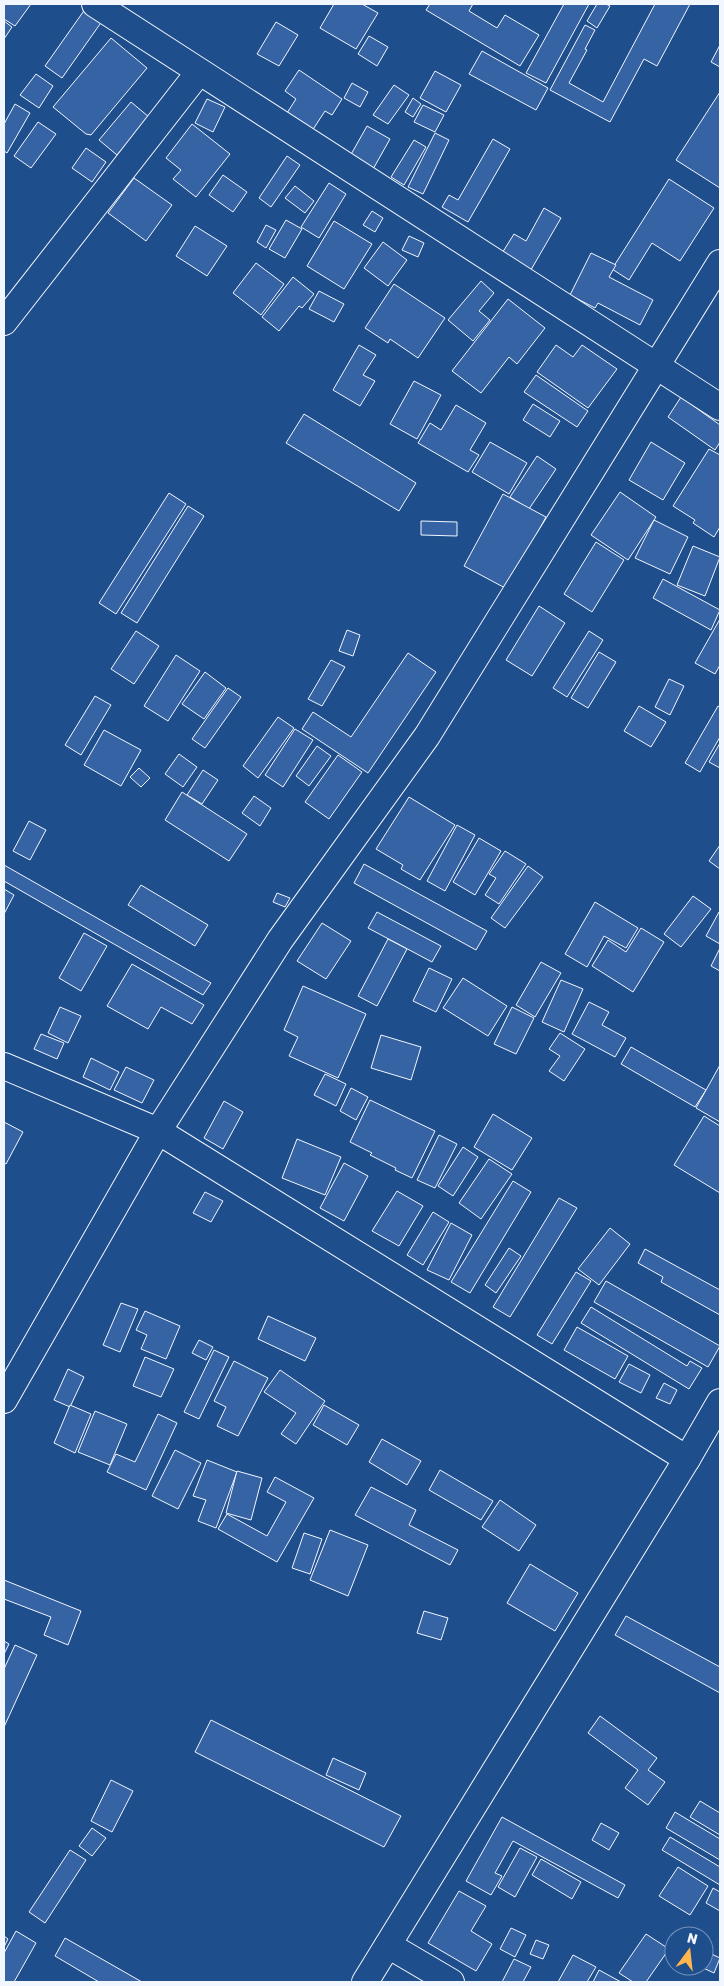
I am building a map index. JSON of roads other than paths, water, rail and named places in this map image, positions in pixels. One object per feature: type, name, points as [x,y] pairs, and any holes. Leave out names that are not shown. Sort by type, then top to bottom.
[{"type":"street","points":[[95,4],[720,407]]},
{"type":"street","points":[[4,322],[199,72]]},
{"type":"street","points":[[4,1400],[158,1131],[280,940],[427,736],[720,263]]},
{"type":"street","points":[[4,1066],[158,1131],[687,1459]]},
{"type":"street","points":[[365,1982],[687,1459],[720,1402]]},
{"type":"street","points":[[388,1945],[451,1982]]}]
